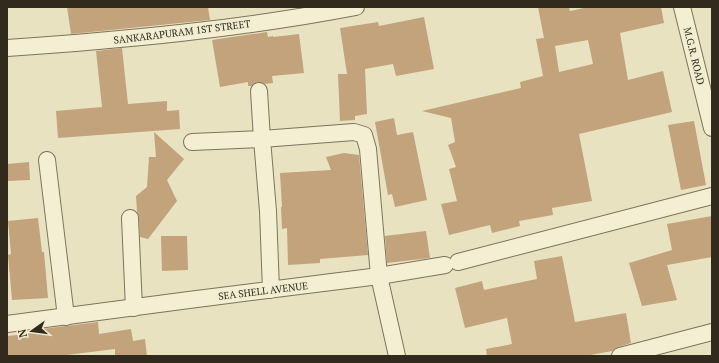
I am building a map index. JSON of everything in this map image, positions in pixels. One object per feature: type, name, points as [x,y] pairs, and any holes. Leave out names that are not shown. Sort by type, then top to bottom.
[{"type":"street","name":"M.G.R. ROAD","points":[[682,7],[712,128]]},
{"type":"street","name":"SANKARAPURAM 1ST STREET","points":[[7,48],[108,41],[322,14],[356,8]]},
{"type":"street","points":[[259,91],[272,290]]},
{"type":"street","points":[[192,142],[262,139],[354,132],[364,135],[368,148],[379,276],[397,356]]},
{"type":"street","points":[[46,160],[66,317]]},
{"type":"street","name":"SEA SHELL AVENUE","points":[[7,324],[379,276],[452,263],[712,196]]},
{"type":"street","points":[[130,218],[134,308]]},
{"type":"street","points":[[620,356],[712,332]]},
{"type":"building","points":[[67,7],[208,7],[210,20],[71,34]]},
{"type":"building","points":[[538,7],[569,7],[570,11],[588,7],[661,7],[664,23],[620,33],[628,80],[663,71],[672,112],[579,134],[592,201],[552,208],[553,215],[519,221],[520,226],[492,233],[490,225],[449,235],[441,204],[457,201],[449,169],[456,167],[448,145],[455,142],[451,118],[422,111],[521,88],[520,82],[543,76],[536,39],[544,38]],"holes":[[[588,40],[593,64],[559,72],[555,46]]]},
{"type":"building","points":[[424,17],[434,69],[396,76],[393,64],[365,69],[367,114],[355,116],[355,120],[340,121],[338,74],[347,74],[340,28],[378,22],[379,26]]},
{"type":"building","points":[[267,32],[268,37],[299,34],[304,73],[272,76],[273,83],[265,84],[258,82],[248,86],[248,82],[220,87],[212,40]]},
{"type":"building","points":[[122,48],[128,104],[167,101],[167,111],[179,110],[180,129],[58,138],[56,111],[102,107],[96,51]]},
{"type":"building","points":[[394,118],[397,135],[413,132],[427,200],[395,207],[392,194],[388,195],[375,122]]},
{"type":"building","points":[[694,121],[706,185],[681,190],[668,125]]},
{"type":"building","points":[[154,132],[184,159],[167,180],[177,201],[148,239],[140,237],[136,196],[147,187],[149,157],[156,157]]},
{"type":"building","points":[[344,153],[359,155],[368,255],[320,259],[320,263],[288,265],[287,228],[282,229],[280,173],[331,170],[326,157]]},
{"type":"building","points":[[29,162],[30,180],[7,181],[7,164]]},
{"type":"building","points":[[712,216],[712,257],[667,265],[677,300],[642,306],[629,263],[672,250],[667,224]]},
{"type":"building","points":[[38,218],[42,252],[44,252],[48,298],[12,300],[8,255],[11,254],[8,221]]},
{"type":"building","points":[[426,231],[430,258],[387,263],[385,236]]},
{"type":"building","points":[[161,236],[187,236],[188,270],[162,271]]},
{"type":"building","points":[[562,256],[575,322],[626,313],[631,343],[618,347],[612,351],[585,356],[487,356],[486,349],[512,344],[507,318],[465,328],[455,288],[482,281],[484,290],[537,279],[534,261]]},
{"type":"building","points":[[98,322],[99,334],[131,329],[133,341],[145,339],[147,356],[115,356],[115,349],[59,356],[7,356],[7,336],[27,334],[26,331]]}]
